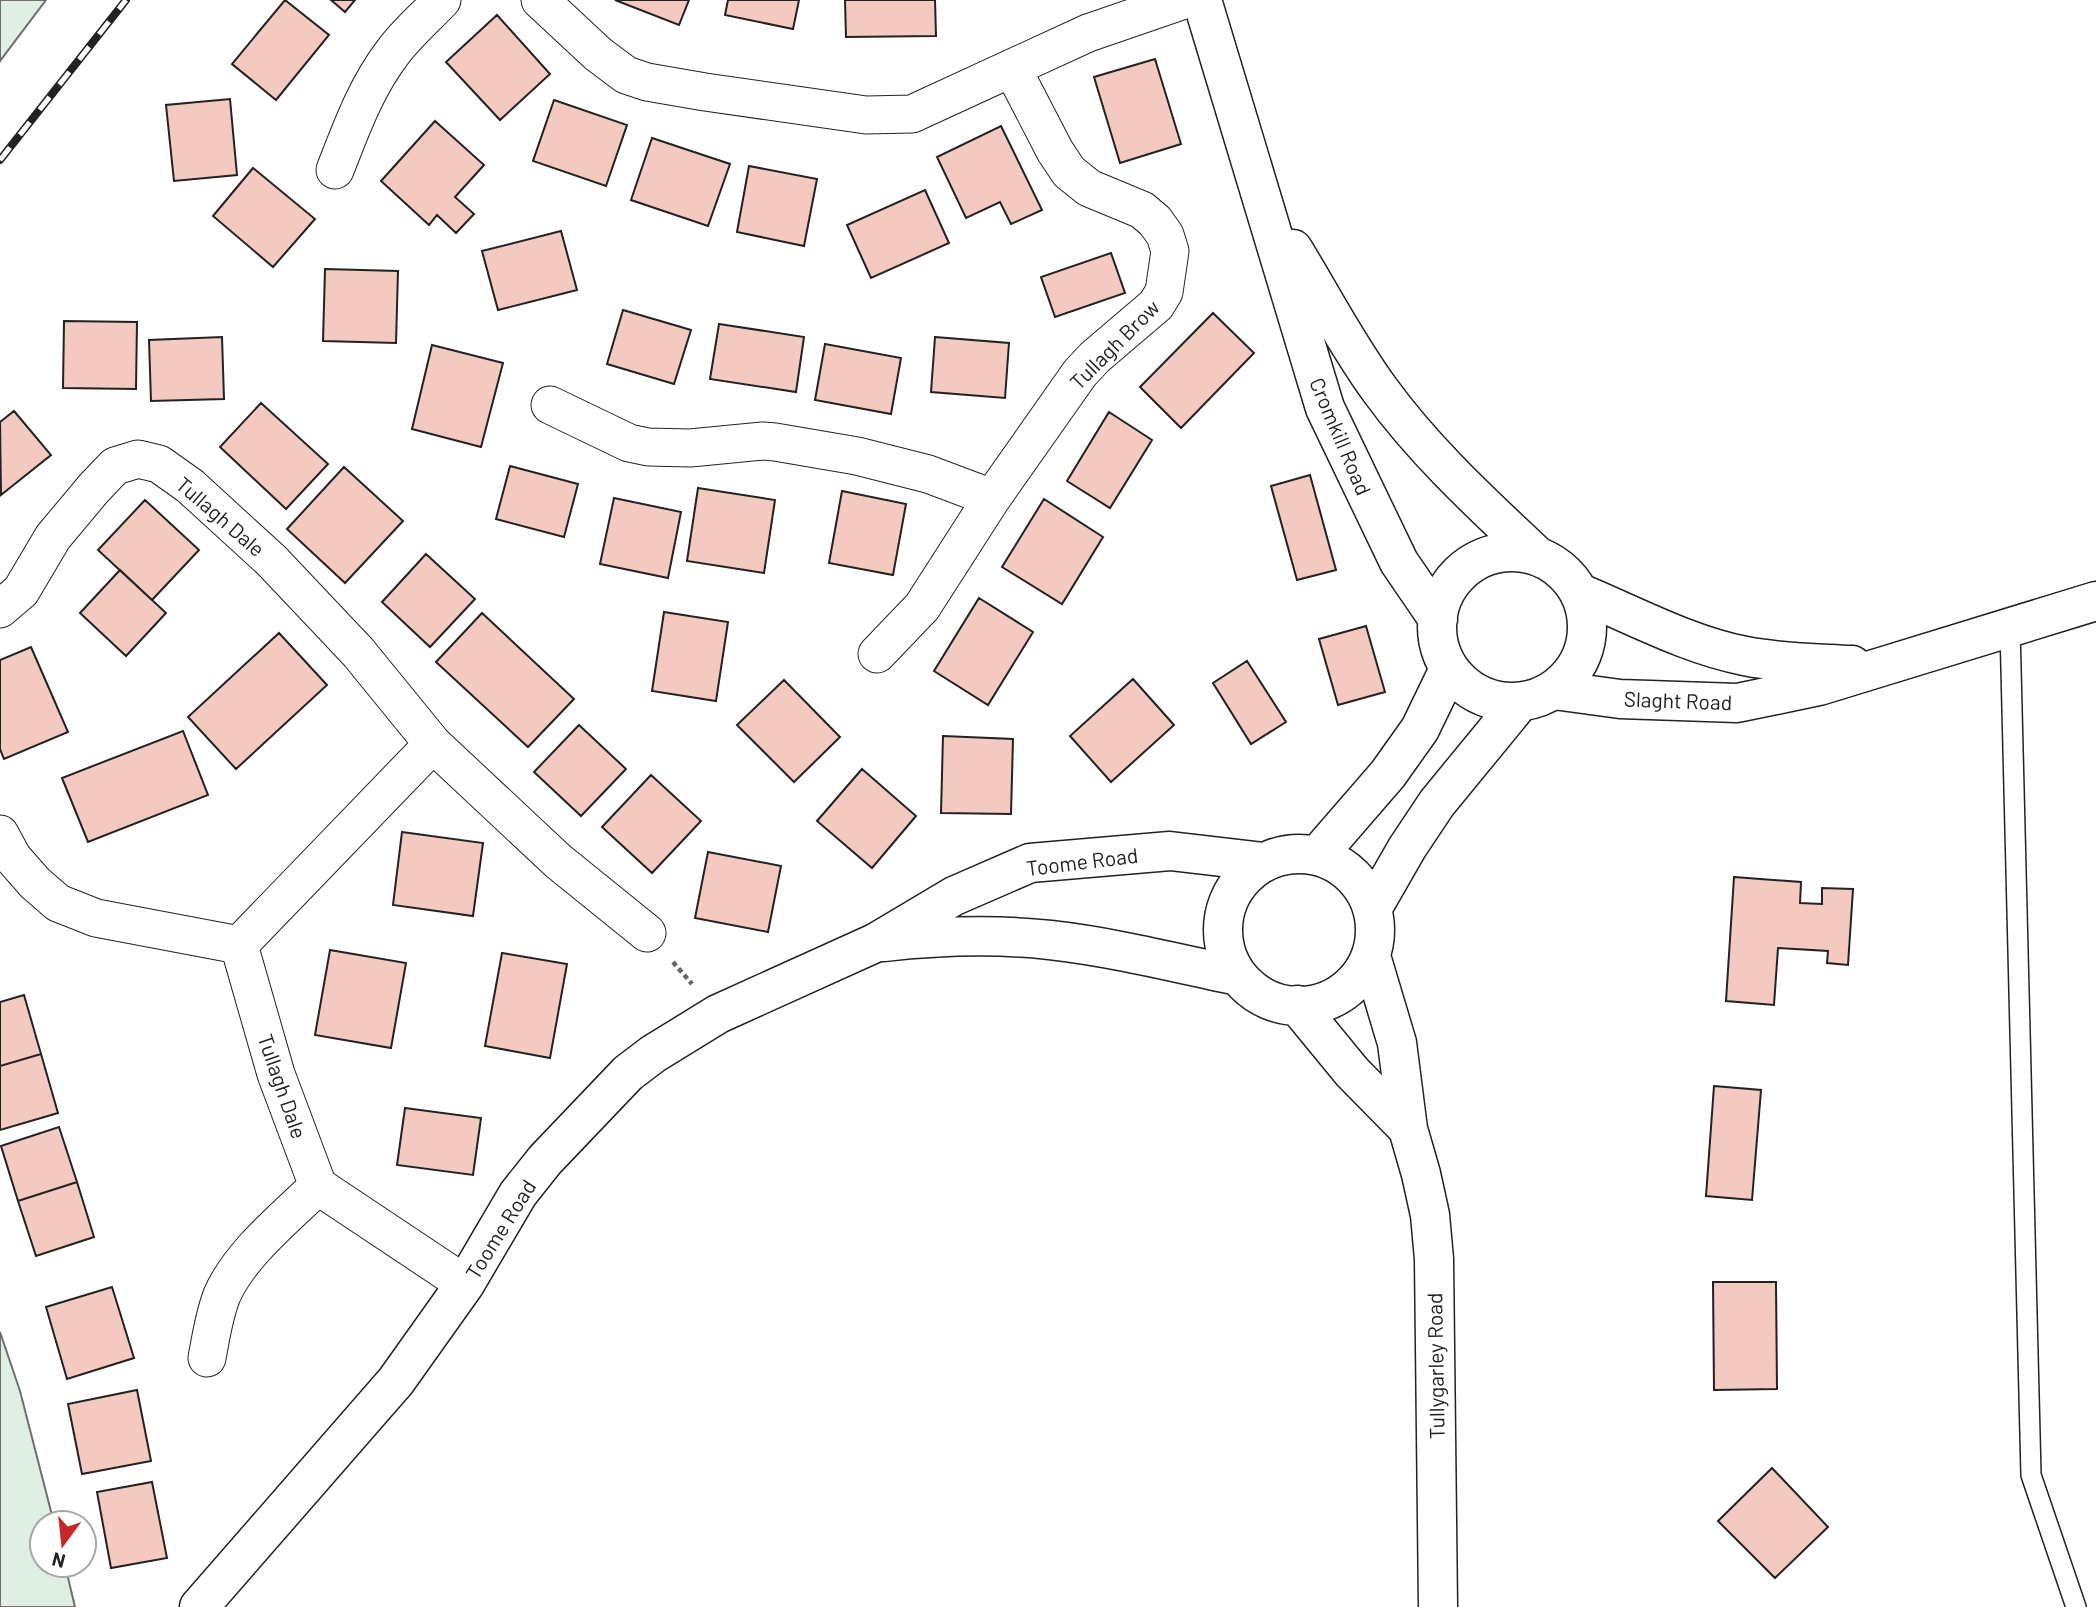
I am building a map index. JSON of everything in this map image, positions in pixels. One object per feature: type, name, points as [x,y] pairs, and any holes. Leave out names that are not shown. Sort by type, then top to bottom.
[{"type":"main road","name":"Cromkill Road","points":[[1202,0],[1325,408],[1399,562],[1438,618]]},
{"type":"main road","name":"Cromkill Road","points":[[1262,200],[1339,331],[1380,390],[1431,453],[1537,556]]},
{"type":"main road","points":[[1518,552],[1537,556],[1554,564],[1580,593],[1587,614],[1587,636],[1582,657],[1570,676],[1554,690],[1537,698],[1519,702],[1487,698],[1460,681],[1449,669],[1440,649],[1437,627],[1440,606],[1449,586],[1464,570],[1480,559],[1499,553],[1518,552]]},
{"type":"main road","name":"Slaght Road","points":[[1580,593],[1671,632],[1743,655],[1780,661],[1882,667]]},
{"type":"main road","name":"Slaght Road","points":[[1554,690],[1620,699],[1737,704],[1819,686],[2096,601]]},
{"type":"main road","points":[[1317,856],[1388,774],[1420,729],[1449,669]]},
{"type":"main road","points":[[1372,909],[1437,803],[1519,702]]},
{"type":"main road","name":"Toome Road","points":[[199,1607],[396,1381],[465,1284],[518,1194],[555,1150],[628,1073],[679,1037],[718,1014],[875,943],[954,895],[1030,863],[1170,851],[1264,862]]},
{"type":"main road","points":[[1304,853],[1317,856],[1342,866],[1357,880],[1368,897],[1375,937],[1371,956],[1361,974],[1347,989],[1330,1000],[1310,1005],[1270,1000],[1252,990],[1238,976],[1229,961],[1224,946],[1224,912],[1239,882],[1250,870],[1264,862],[1283,855],[1304,853]]},
{"type":"main road","name":"Toome Road","points":[[875,943],[919,938],[1048,940],[1118,951],[1238,976]]},
{"type":"main road","name":"Tullygarley Road","points":[[1371,956],[1397,1043],[1408,1129],[1426,1195],[1434,1259],[1438,1607]]},
{"type":"main road","name":"Tullygarley Road","points":[[1297,1005],[1352,1072],[1408,1129]]},
{"type":"street","points":[[335,170],[359,107],[382,69],[394,51],[442,0]]},
{"type":"street","points":[[540,0],[598,54],[626,75],[647,82],[766,103],[866,115],[912,114],[1088,33],[1184,0]]},
{"type":"street","name":"Tullagh Brow","points":[[877,654],[922,607],[992,498],[1080,373],[1156,305],[1164,292],[1170,251],[1165,235],[1155,221],[1142,210],[1089,188],[1069,172],[1055,151],[1012,68]]},
{"type":"street","points":[[550,405],[629,443],[669,449],[775,442],[857,456],[928,474],[992,498]]},
{"type":"street","name":"Tullagh Dale","points":[[0,609],[21,591],[53,537],[106,475],[127,460],[148,460],[176,475],[272,561],[358,652],[433,744],[558,861],[648,933]]},
{"type":"street","points":[[0,834],[13,858],[35,883],[58,902],[96,918],[239,945],[433,744]]},
{"type":"street","name":"Tullagh Dale","points":[[239,945],[275,1074],[318,1186]]},
{"type":"street","points":[[207,1358],[218,1306],[228,1284],[258,1245],[318,1186],[465,1284]]},
{"type":"lane","points":[[2010,628],[2031,1475],[2076,1607]]},
{"type":"path","points":[[648,933],[718,1014]]},
{"type":"green space","points":[[0,0],[46,0],[0,61]]},
{"type":"green space","points":[[0,1332],[20,1391],[50,1509],[28,1509],[28,1579],[68,1579],[75,1607],[0,1607]]},
{"type":"building","points":[[285,0],[329,35],[276,100],[232,64]]},
{"type":"building","points":[[331,0],[355,0],[345,12]]},
{"type":"building","points":[[615,0],[689,0],[679,25]]},
{"type":"building","points":[[728,0],[799,0],[793,29],[725,15]]},
{"type":"building","points":[[845,0],[935,0],[936,36],[846,37]]},
{"type":"building","points":[[497,15],[550,74],[500,120],[446,62]]},
{"type":"building","points":[[1155,59],[1181,144],[1120,163],[1094,77]]},
{"type":"building","points":[[230,99],[237,175],[174,181],[166,105]]},
{"type":"building","points":[[554,100],[627,125],[606,186],[533,161]]},
{"type":"building","points":[[435,121],[484,165],[455,197],[474,214],[456,233],[437,215],[429,225],[381,181]]},
{"type":"building","points":[[1001,126],[1042,210],[1011,224],[1000,202],[966,218],[937,157]]},
{"type":"building","points":[[652,138],[730,164],[708,226],[631,200]]},
{"type":"building","points":[[749,166],[817,179],[804,246],[737,232]]},
{"type":"building","points":[[253,168],[315,219],[273,267],[213,216]]},
{"type":"building","points":[[925,190],[949,243],[871,278],[847,225]]},
{"type":"building","points":[[561,231],[577,290],[498,310],[482,251]]},
{"type":"building","points":[[1111,253],[1125,293],[1055,317],[1041,277]]},
{"type":"building","points":[[325,269],[398,271],[396,343],[323,341]]},
{"type":"building","points":[[623,310],[691,330],[674,384],[607,364]]},
{"type":"building","points":[[1213,313],[1254,353],[1181,428],[1140,387]]},
{"type":"building","points":[[64,321],[137,322],[136,389],[63,388]]},
{"type":"building","points":[[719,324],[804,337],[796,392],[710,379]]},
{"type":"building","points":[[222,337],[224,399],[151,401],[149,340]]},
{"type":"building","points":[[935,337],[1009,343],[1005,398],[931,392]]},
{"type":"building","points":[[825,344],[901,358],[891,414],[815,400]]},
{"type":"building","points":[[432,345],[503,363],[481,447],[412,429]]},
{"type":"building","points":[[261,403],[328,464],[286,509],[220,447]]},
{"type":"building","points":[[14,411],[51,455],[1,495],[0,422]]},
{"type":"building","points":[[1109,412],[1152,440],[1110,508],[1067,481]]},
{"type":"building","points":[[510,466],[578,484],[564,537],[496,519]]},
{"type":"building","points":[[344,467],[403,521],[345,583],[287,529]]},
{"type":"building","points":[[1310,475],[1336,570],[1297,580],[1271,486]]},
{"type":"building","points":[[698,488],[775,500],[764,573],[687,561]]},
{"type":"building","points":[[842,491],[906,504],[893,575],[829,563]]},
{"type":"building","points":[[614,498],[681,512],[668,578],[600,564]]},
{"type":"building","points":[[1044,499],[1103,537],[1062,604],[1002,567]]},
{"type":"building","points":[[145,500],[199,550],[152,600],[98,550]]},
{"type":"building","points":[[426,554],[475,599],[430,647],[382,602]]},
{"type":"building","points":[[120,570],[166,613],[126,656],[80,613]]},
{"type":"building","points":[[979,598],[1033,632],[988,705],[934,671]]},
{"type":"building","points":[[664,612],[728,622],[716,701],[652,691]]},
{"type":"building","points":[[482,613],[574,699],[528,747],[436,662]]},
{"type":"building","points":[[1366,626],[1385,692],[1338,705],[1319,639]]},
{"type":"building","points":[[279,633],[327,685],[236,769],[188,717]]},
{"type":"building","points":[[31,647],[68,732],[4,759],[0,749],[0,660]]},
{"type":"building","points":[[1247,661],[1286,722],[1251,744],[1213,683]]},
{"type":"building","points":[[1133,679],[1174,725],[1111,782],[1070,736]]},
{"type":"building","points":[[784,680],[840,737],[794,782],[737,725]]},
{"type":"building","points":[[579,725],[626,769],[581,816],[534,772]]},
{"type":"building","points":[[183,731],[208,795],[88,842],[62,778]]},
{"type":"building","points":[[943,736],[1013,739],[1011,814],[941,813]]},
{"type":"building","points":[[862,769],[916,816],[872,868],[817,821]]},
{"type":"building","points":[[651,775],[701,821],[652,873],[602,827]]},
{"type":"building","points":[[402,832],[483,843],[473,916],[393,905]]},
{"type":"building","points":[[708,852],[781,866],[768,932],[695,918]]},
{"type":"building","points":[[1734,877],[1801,882],[1800,903],[1822,904],[1822,888],[1853,889],[1848,965],[1827,963],[1828,951],[1778,948],[1774,1005],[1726,1001]]},
{"type":"building","points":[[330,950],[406,963],[391,1048],[315,1035]]},
{"type":"building","points":[[502,953],[567,964],[550,1058],[485,1046]]},
{"type":"building","points":[[24,995],[41,1054],[0,1066],[0,1002]]},
{"type":"building","points":[[41,1054],[58,1113],[0,1130],[0,1066]]},
{"type":"building","points":[[1714,1086],[1761,1090],[1752,1200],[1706,1196]]},
{"type":"building","points":[[405,1108],[481,1118],[473,1175],[397,1165]]},
{"type":"building","points":[[59,1127],[77,1182],[18,1201],[1,1146]]},
{"type":"building","points":[[77,1182],[94,1237],[36,1256],[18,1201]]},
{"type":"building","points":[[1713,1282],[1776,1282],[1777,1389],[1714,1390]]},
{"type":"building","points":[[112,1287],[134,1358],[67,1379],[46,1307]]},
{"type":"building","points":[[137,1390],[151,1461],[82,1474],[68,1404]]},
{"type":"building","points":[[1772,1468],[1828,1527],[1775,1578],[1718,1521]]},
{"type":"building","points":[[152,1482],[167,1558],[111,1568],[97,1492]]},
{"type":"railway","points":[[0,160],[126,0]]}]
